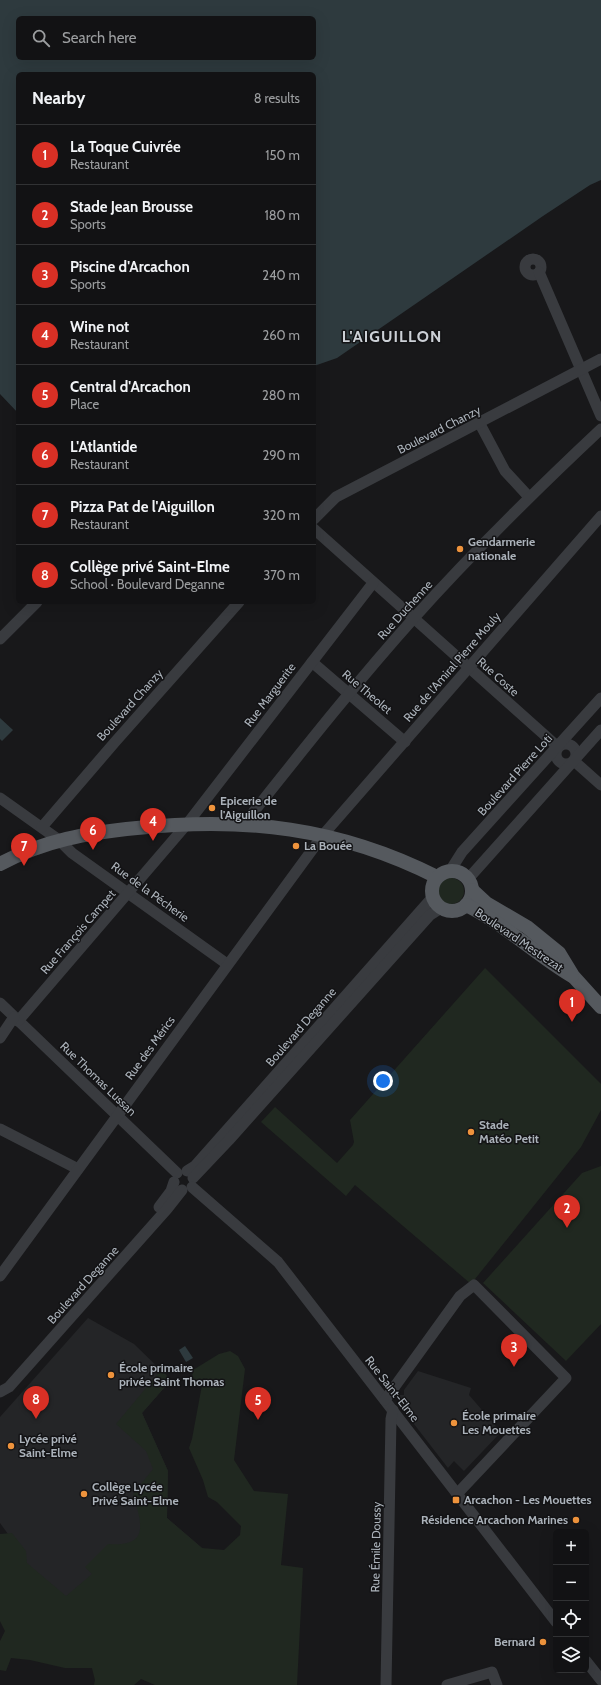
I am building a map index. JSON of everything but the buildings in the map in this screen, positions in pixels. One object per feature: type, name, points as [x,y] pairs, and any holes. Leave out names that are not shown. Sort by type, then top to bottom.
[{"type":"main road","points":[[0,864],[59,840],[116,830],[188,824],[244,824],[323,835],[364,846],[393,856],[437,877]]},
{"type":"main road","points":[[450,871],[457,871],[470,885],[471,896],[466,905],[457,911],[452,911],[437,903],[432,887],[437,877],[450,871]]},
{"type":"main road","name":"Boulevard Mestrezat","points":[[470,885],[486,903],[527,927],[559,953],[573,976],[601,1007]]},
{"type":"main road","name":"Boulevard Mestrezat","points":[[466,905],[481,912],[520,938],[550,963],[573,976]]},
{"type":"street","points":[[539,272],[601,416]]},
{"type":"street","name":"Boulevard Chanzy","points":[[316,517],[336,498],[480,424],[601,359]]},
{"type":"street","points":[[480,424],[505,471],[529,497]]},
{"type":"street","name":"Rue Duchenne","points":[[244,824],[349,693],[414,618],[529,497],[601,429]]},
{"type":"street","name":"Rue de l'Amiral Pierre Mouly","points":[[323,835],[601,516]]},
{"type":"street","name":"Rue Coste","points":[[316,531],[558,747]]},
{"type":"street","name":"Rue Marguerite","points":[[188,824],[373,583]]},
{"type":"street","points":[[0,639],[35,604]]},
{"type":"street","name":"Boulevard Chanzy","points":[[42,827],[115,742],[238,604]]},
{"type":"street","name":"Rue Theolet","points":[[312,662],[405,742]]},
{"type":"street","name":"Boulevard Pierre Loti","points":[[450,871],[462,852],[601,698]]},
{"type":"street","points":[[470,885],[601,730]]},
{"type":"street","points":[[558,747],[567,744],[573,746],[577,755],[574,761]]},
{"type":"street","points":[[574,761],[601,785]]},
{"type":"street","name":"Rue de la Pécherie","points":[[0,798],[42,827],[59,840],[72,853],[228,964]]},
{"type":"street","name":"Rue François Campet","points":[[0,1038],[129,893],[188,824]]},
{"type":"street","name":"Rue des Mérics","points":[[0,1276],[323,835]]},
{"type":"street","name":"Boulevard Deganne","points":[[0,1392],[9,1387],[167,1209],[184,1180],[195,1166],[437,903]]},
{"type":"street","name":"Rue Thomas Lussan","points":[[0,1003],[184,1180]]},
{"type":"street","points":[[0,1129],[78,1169]]},
{"type":"street","name":"Boulevard Deganne","points":[[0,1386],[164,1202],[171,1191],[184,1180]]},
{"type":"street","name":"Rue Saint-Elme","points":[[184,1180],[278,1262],[553,1618]]},
{"type":"street","points":[[385,1400],[460,1296],[474,1285],[566,1378],[457,1494]]},
{"type":"street","name":"Rue Émile Doussy","points":[[386,1685],[391,1419],[393,1410]]},
{"type":"street","points":[[589,1665],[601,1680]]},
{"type":"street","points":[[447,1685],[492,1672],[497,1685]]},
{"type":"shaded area","points":[[0,0],[601,0],[601,180],[590,185],[543,216],[337,358],[316,365],[316,72],[16,72],[16,411],[0,394]]},
{"type":"shaded area","points":[[0,718],[13,730],[2,741],[0,739]]},
{"type":"shaded area","points":[[451,878],[460,882],[464,891],[460,900],[451,904],[442,900],[438,891],[442,882]]},
{"type":"shaded area","name":"Stade Matéo Petit","points":[[485,968],[601,1084],[601,1110],[581,1147],[471,1284],[355,1185],[346,1196],[261,1122],[275,1107],[337,1163],[354,1142],[350,1120]]},
{"type":"shaded area","points":[[601,1166],[601,1324],[566,1361],[483,1283],[582,1173]]},
{"type":"shaded area","name":"Collège Lycée Privé Saint-Elme","points":[[88,1318],[134,1344],[171,1380],[142,1413],[168,1471],[167,1518],[202,1548],[66,1601],[23,1562],[8,1534],[0,1523],[0,1417]]},
{"type":"shaded area","points":[[185,1346],[193,1358],[186,1362],[179,1350]]},
{"type":"shaded area","points":[[230,1351],[238,1356],[245,1369],[234,1460],[254,1491],[288,1494],[281,1565],[303,1568],[297,1685],[155,1685],[141,1679],[134,1685],[94,1685],[95,1680],[92,1668],[65,1668],[30,1660],[11,1658],[6,1671],[0,1670],[0,1641],[5,1631],[0,1621],[0,1534],[12,1533],[26,1551],[27,1563],[66,1596],[92,1574],[85,1567],[108,1544],[122,1544],[131,1542],[137,1537],[140,1531],[140,1524],[133,1494],[153,1469],[146,1451],[116,1424],[161,1370],[171,1380],[142,1413],[168,1471],[167,1518],[202,1548],[224,1550],[240,1535],[241,1526],[217,1502],[208,1497],[203,1480],[189,1448],[202,1385],[192,1379],[193,1370],[219,1354]]},
{"type":"shaded area","name":"École primaire Les Mouettes","points":[[418,1371],[471,1388],[469,1395],[501,1432],[464,1471],[454,1461],[448,1468],[407,1415],[403,1408],[404,1402],[400,1402],[400,1395],[404,1395],[404,1390]]},
{"type":"place","name":"Gendarmerie nationale","points":[[460,549]]},
{"type":"place","name":"Epicerie de l'Aiguillon","points":[[212,808]]},
{"type":"place","name":"Wine not","points":[[153,841]]},
{"type":"place","name":"La Bouée","points":[[296,846]]},
{"type":"place","name":"L'Atlantide","points":[[93,850]]},
{"type":"place","name":"Pizza Pat de l'Aiguillon","points":[[24,866]]},
{"type":"place","name":"La Toque Cuivrée","points":[[572,1022]]},
{"type":"place","name":"Stade Matéo Petit","points":[[471,1132]]},
{"type":"place","name":"Stade Jean Brousse","points":[[567,1228]]},
{"type":"place","name":"Piscine d'Arcachon","points":[[514,1367]]},
{"type":"place","name":"École primaire privée Saint Thomas","points":[[111,1375]]},
{"type":"place","name":"Collège privé Saint-Elme","points":[[36,1419]]},
{"type":"place","name":"Central d'Arcachon","points":[[258,1420]]},
{"type":"place","name":"École primaire Les Mouettes","points":[[454,1423]]},
{"type":"place","name":"Lycée privé Saint-Elme","points":[[11,1446]]},
{"type":"place","name":"Collège Lycée Privé Saint-Elme","points":[[84,1494]]},
{"type":"place","name":"Arcachon - Les Mouettes","points":[[456,1500]]},
{"type":"place","name":"Résidence Arcachon Marines","points":[[576,1520]]},
{"type":"place","name":"Bernard","points":[[543,1642]]},
{"type":"district","name":"L'AIGUILLON","points":[[392,336]]}]
